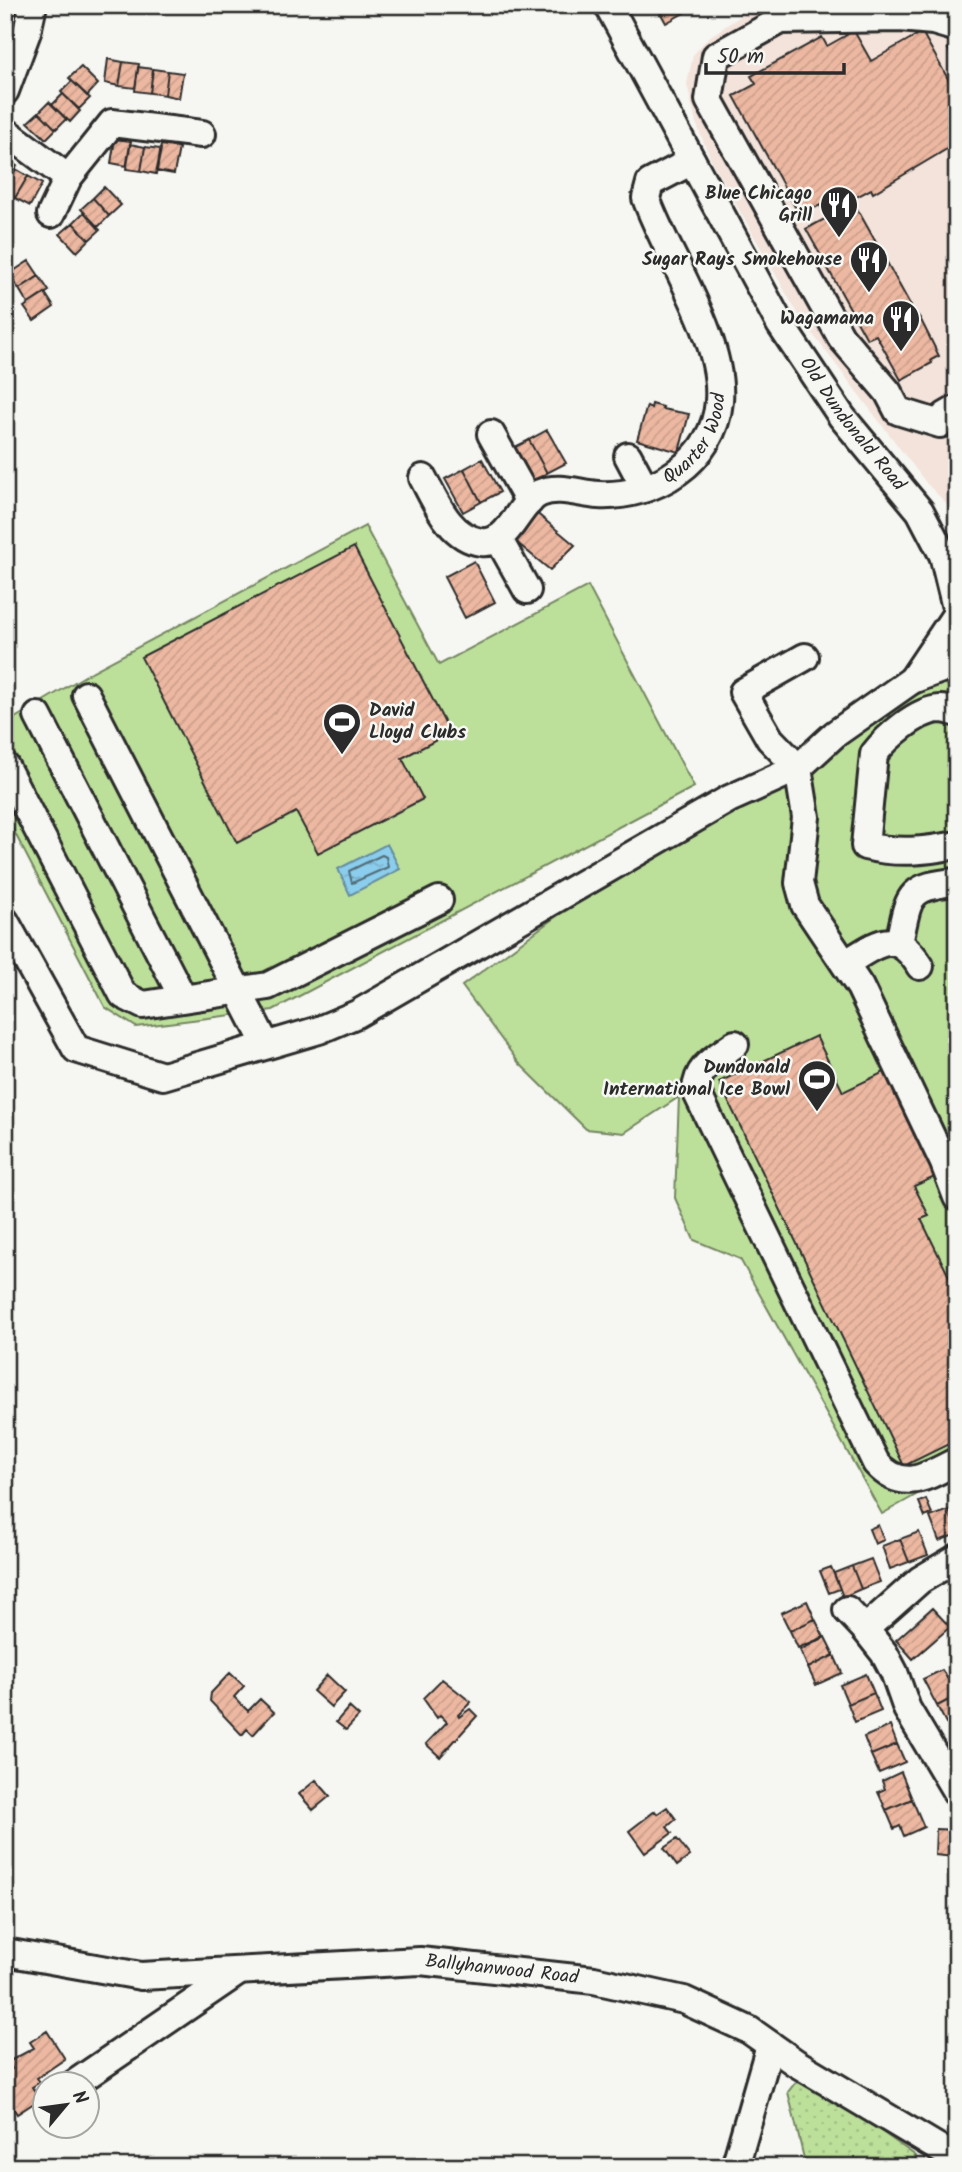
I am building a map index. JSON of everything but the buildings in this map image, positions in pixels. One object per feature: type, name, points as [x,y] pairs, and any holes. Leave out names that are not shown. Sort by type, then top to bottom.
[{"type":"street","points":[[5,90],[16,30],[33,5]]},
{"type":"street","name":"Old Dundonald Road","points":[[608,5],[787,334],[842,417],[920,511],[943,555],[955,615]]},
{"type":"street","points":[[957,28],[933,21],[900,18],[781,20],[716,56],[709,100],[841,337],[888,392],[898,411],[940,424],[945,416],[957,409]]},
{"type":"street","points":[[51,214],[68,178],[113,122],[130,122],[202,134]]},
{"type":"street","points":[[5,131],[68,178]]},
{"type":"street","name":"Quarter Wood","points":[[498,538],[539,493],[554,490],[632,494],[691,463],[711,431],[719,402],[718,377],[699,314],[646,198],[650,183],[692,161]]},
{"type":"street","points":[[491,434],[529,502]]},
{"type":"street","name":"Quarter Wood","points":[[628,456],[645,488]]},
{"type":"street","points":[[423,478],[447,522],[467,538],[482,542],[498,538],[527,590]]},
{"type":"street","name":"Old Dundonald Road","points":[[920,511],[957,538]]},
{"type":"street","points":[[912,680],[955,615]]},
{"type":"street","points":[[805,657],[743,692],[770,739],[798,768],[806,817],[799,883],[805,905],[860,987],[954,1184]]},
{"type":"street","points":[[5,922],[76,1049],[163,1076],[319,1030],[357,1014],[729,799],[798,768],[835,734],[912,680],[957,663]]},
{"type":"street","points":[[86,695],[266,1045]]},
{"type":"street","points":[[957,713],[940,709],[923,713],[883,742],[874,754],[865,846],[892,852],[925,851],[957,845]]},
{"type":"street","points":[[38,716],[183,998]]},
{"type":"street","points":[[5,766],[123,995],[143,1005],[268,986],[439,900]]},
{"type":"street","points":[[899,943],[909,902],[923,886],[944,883],[925,851]]},
{"type":"street","points":[[845,964],[884,942],[899,943],[909,948],[920,966]]},
{"type":"street","points":[[735,1045],[703,1067],[696,1078],[696,1091],[876,1463],[889,1478],[900,1481],[932,1474],[957,1461]]},
{"type":"street","points":[[957,1558],[856,1619],[884,1653],[907,1709],[957,1793]]},
{"type":"street","name":"Ballyhanwood Road","points":[[5,1952],[141,1976],[420,1961],[594,1980],[684,2000],[749,2030],[957,2159]]},
{"type":"street","points":[[94,2070],[239,1971]]},
{"type":"street","points":[[735,2167],[770,2045]]},
{"type":"shaded area","points":[[780,5],[957,6],[957,508],[947,504],[927,484],[799,316],[711,160],[696,123],[687,84],[693,55],[709,37],[741,16]]},
{"type":"green space","name":"David Lloyd Clubs","points":[[365,526],[439,665],[588,586],[694,787],[273,1010],[136,1027],[105,1007],[5,814],[5,724],[93,671]]},
{"type":"green space","name":"Dundonald International Ice Bowl","points":[[937,682],[957,687],[957,1472],[882,1514],[740,1259],[694,1240],[675,1198],[679,1097],[624,1133],[586,1129],[519,1063],[462,986],[573,904],[752,800]]},
{"type":"green space","points":[[804,2081],[823,2090],[916,2156],[907,2167],[806,2167],[788,2092],[795,2083]]},
{"type":"water","points":[[387,844],[400,869],[350,895],[338,869]]},
{"type":"place","name":"Blue Chicago Grill","points":[[839,239]]},
{"type":"place","name":"Sugar Rays Smokehouse","points":[[869,294]]},
{"type":"place","name":"Wagamama","points":[[901,353]]},
{"type":"place","name":"David Lloyd Clubs","points":[[342,756]]},
{"type":"place","name":"Dundonald International Ice Bowl","points":[[817,1113]]}]
